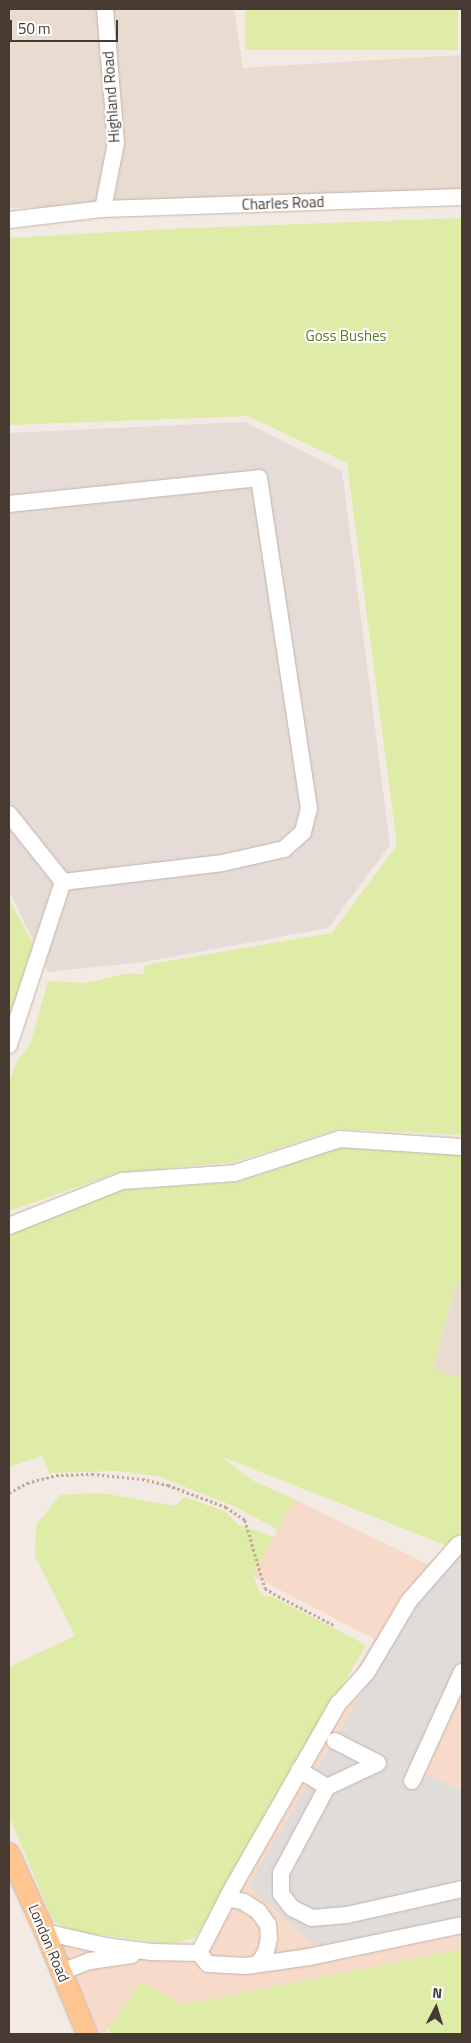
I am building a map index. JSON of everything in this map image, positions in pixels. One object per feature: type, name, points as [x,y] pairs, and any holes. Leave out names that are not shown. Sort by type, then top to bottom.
[{"type":"main road","name":"London Road","points":[[9,1853],[45,1932],[87,2034]]},
{"type":"street","name":"Highland Road","points":[[103,209],[116,142],[105,9]]},
{"type":"street","name":"Charles Road","points":[[103,209],[462,197]]},
{"type":"street","points":[[9,220],[103,209]]},
{"type":"street","points":[[9,504],[258,478],[309,808],[303,832],[284,849],[223,863],[63,882]]},
{"type":"street","points":[[9,814],[63,882]]},
{"type":"street","points":[[9,1045],[63,882]]},
{"type":"street","points":[[9,1226],[122,1181],[235,1173],[340,1139],[462,1147]]},
{"type":"street","points":[[199,1954],[227,1898],[338,1704],[367,1672],[409,1601],[461,1543]]},
{"type":"street","points":[[412,1781],[462,1672]]},
{"type":"street","points":[[334,1741],[378,1763],[328,1787],[281,1873],[281,1894],[292,1908],[312,1918],[347,1915],[462,1889]]},
{"type":"street","points":[[300,1770],[328,1787]]},
{"type":"street","points":[[227,1898],[244,1902],[258,1911],[268,1925],[269,1938],[266,1952],[258,1964]]},
{"type":"street","points":[[45,1932],[104,1946],[152,1952],[199,1954],[208,1964],[246,1966],[309,1957],[462,1925]]},
{"type":"street","points":[[61,1972],[90,1961],[152,1952]]},
{"type":"path","points":[[9,1493],[27,1483],[56,1475],[92,1474],[142,1479],[168,1485],[226,1507],[245,1520],[251,1545],[266,1588],[334,1625]]},
{"type":"shaded area","points":[[9,9],[234,9],[243,68],[461,55],[462,199],[9,208]]},
{"type":"shaded area","points":[[245,422],[342,471],[390,845],[328,928],[144,962],[48,972],[9,891],[9,433]]},
{"type":"shaded area","points":[[456,1282],[462,1284],[462,1378],[433,1370]]},
{"type":"shaded area","points":[[294,1499],[427,1564],[462,1536],[462,1949],[182,2005],[141,1981],[104,2034],[99,2034],[55,1932],[167,1950],[196,1947],[374,1639],[253,1576]]},
{"type":"shaded area","points":[[462,1543],[462,1695],[424,1773],[462,1790],[462,1918],[316,1947],[248,1886],[422,1590]]},
{"type":"green space","points":[[245,9],[458,9],[458,50],[245,50]]},
{"type":"green space","name":"Goss Bushes","points":[[462,218],[462,1135],[339,1129],[234,1162],[117,1173],[9,1211],[9,1084],[15,1065],[31,1042],[48,981],[85,983],[129,973],[143,975],[145,965],[332,933],[397,845],[347,463],[248,416],[9,425],[9,238],[167,229]]},
{"type":"green space","points":[[9,899],[35,948],[9,1023]]},
{"type":"green space","points":[[338,1148],[462,1153],[462,1284],[456,1282],[433,1369],[462,1378],[462,1532],[445,1545],[220,1456],[252,1480],[294,1499],[278,1530],[238,1508],[158,1476],[118,1471],[49,1473],[42,1456],[9,1467],[9,1231],[123,1190],[238,1182]]},
{"type":"green space","points":[[101,1493],[176,1506],[184,1497],[226,1512],[238,1525],[274,1537],[253,1576],[261,1595],[273,1597],[366,1645],[195,1938],[168,1944],[73,1931],[53,1921],[9,1816],[9,1667],[75,1636],[35,1556],[36,1525],[60,1495]]},
{"type":"green space","points":[[462,1949],[462,2034],[110,2034],[108,2029],[141,1981],[183,2005]]}]
